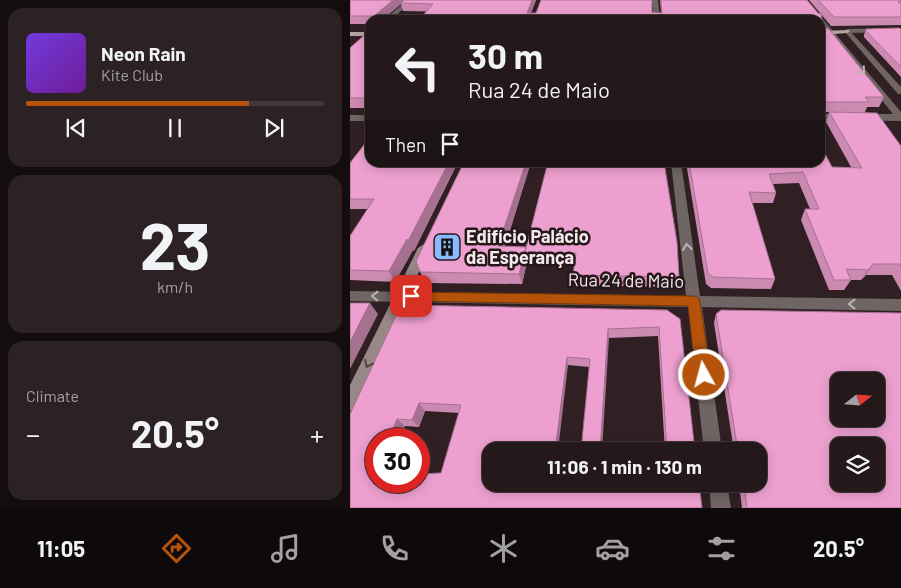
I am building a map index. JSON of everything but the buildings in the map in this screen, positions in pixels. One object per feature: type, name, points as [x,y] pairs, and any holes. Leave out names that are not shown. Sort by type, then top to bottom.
[{"type":"main road","points":[[350,29],[365,29]]},
{"type":"main road","points":[[825,30],[830,31]]},
{"type":"main road","points":[[825,32],[847,30]]},
{"type":"main road","points":[[350,34],[365,35]]},
{"type":"main road","points":[[350,403],[429,238]]},
{"type":"street","points":[[393,15],[410,0]]},
{"type":"street","points":[[655,0],[656,15]]},
{"type":"street","points":[[804,0],[817,15]]},
{"type":"street","points":[[825,25],[901,117]]},
{"type":"street","points":[[847,30],[901,30]]},
{"type":"street","points":[[847,30],[901,92]]},
{"type":"street","points":[[361,44],[365,40]]},
{"type":"street","points":[[825,117],[901,117]]},
{"type":"street","points":[[350,118],[365,118]]},
{"type":"street","points":[[677,167],[712,442]]},
{"type":"street","name":"Rua 24 de Maio","points":[[350,296],[901,305]]},
{"type":"street","points":[[719,492],[721,508]]},
{"type":"place","name":"Edifício Palácio da Esperança","points":[[447,247]]},
{"type":"route","points":[[411,296],[694,302],[704,375]]}]
